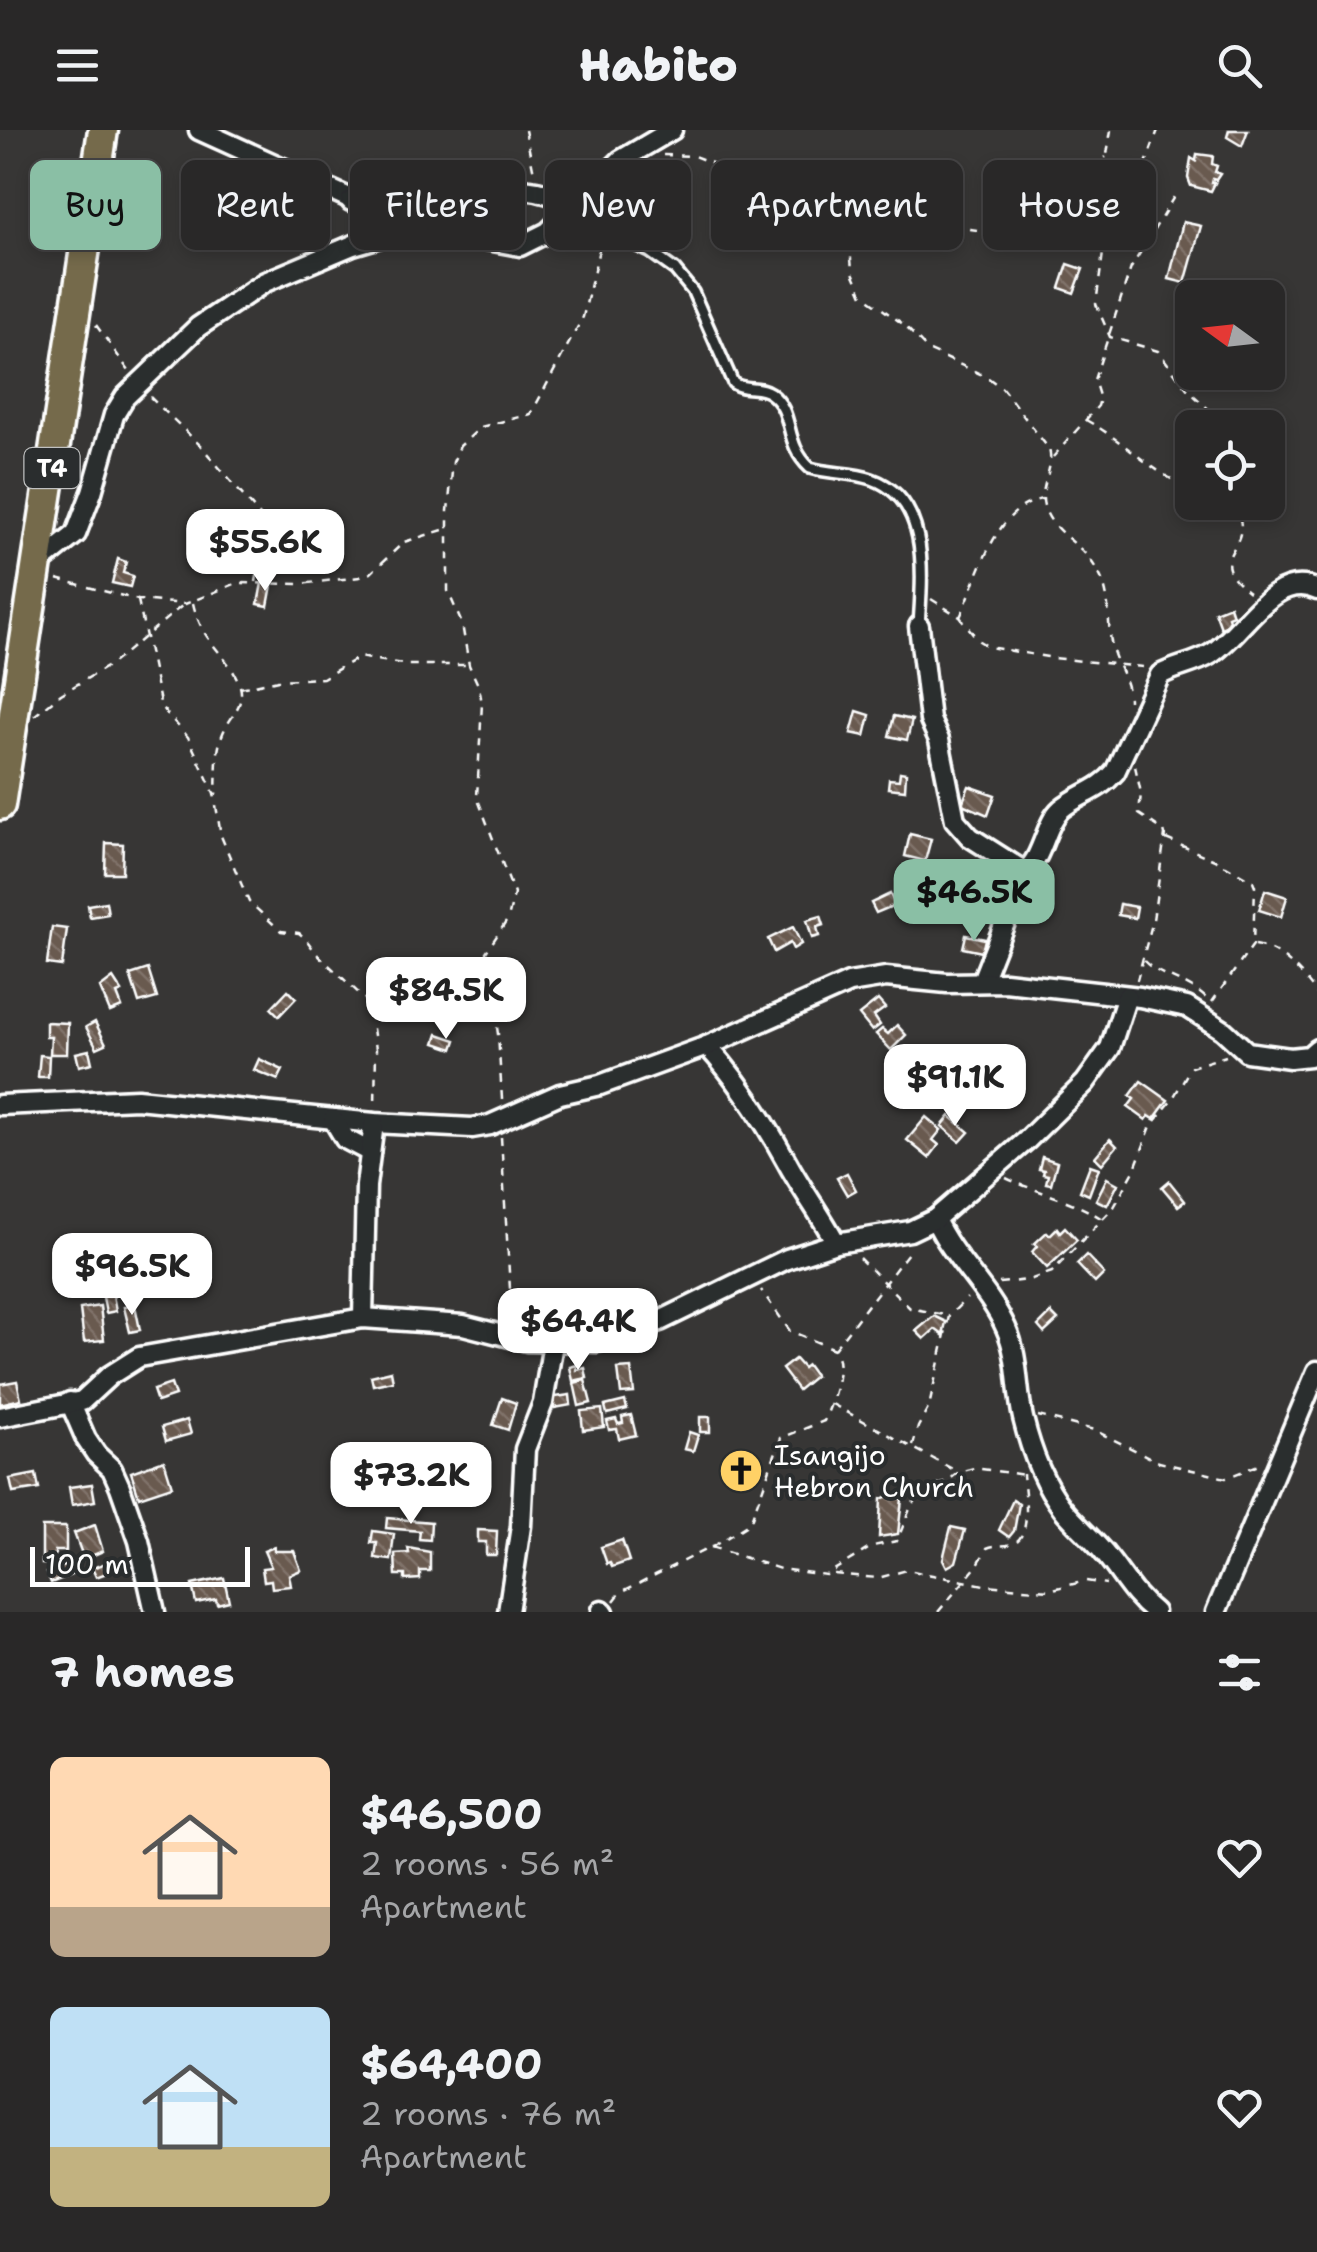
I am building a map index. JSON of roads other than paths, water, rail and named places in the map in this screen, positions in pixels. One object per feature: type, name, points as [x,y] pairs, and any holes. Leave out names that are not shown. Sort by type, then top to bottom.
[{"type":"highway","name":"T4","points":[[0,805],[103,130]]},
{"type":"street","points":[[199,130],[350,199]]},
{"type":"street","points":[[621,160],[672,130]]},
{"type":"street","points":[[36,569],[76,534],[114,415],[138,382],[198,327],[243,294],[350,246]]},
{"type":"street","points":[[982,981],[1025,872],[1034,865],[1058,811],[1103,786],[1115,772],[1160,675],[1224,646],[1269,598],[1287,586],[1317,590]]},
{"type":"street","points":[[919,626],[930,720],[939,740],[954,820],[970,837],[1025,872]]},
{"type":"street","points":[[0,1105],[137,1099],[374,1124],[472,1128],[560,1094],[600,1085],[707,1046],[849,982],[886,978],[947,983],[982,981],[1130,996],[1187,1007],[1223,1030],[1246,1052],[1290,1058],[1308,1056],[1317,1049]]},
{"type":"street","points":[[0,1417],[82,1401],[109,1376],[140,1357],[363,1318],[463,1326],[553,1342],[598,1342],[660,1320],[753,1276],[840,1242],[910,1231],[936,1221],[1085,1083],[1110,1048],[1130,996]]},
{"type":"street","points":[[707,1046],[733,1074],[840,1242]]},
{"type":"street","points":[[333,1119],[346,1139],[370,1152]]},
{"type":"street","points":[[363,1318],[366,1186],[374,1124]]},
{"type":"street","points":[[936,1221],[950,1247],[980,1285],[1012,1342],[1022,1412],[1042,1477],[1063,1508],[1107,1555],[1127,1587],[1154,1612]]},
{"type":"street","points":[[508,1612],[520,1526],[525,1449],[542,1403],[553,1342]]},
{"type":"street","points":[[1219,1611],[1317,1371]]},
{"type":"street","points":[[70,1402],[86,1438],[112,1469],[120,1487],[139,1541],[155,1612]]},
{"type":"lane","points":[[646,250],[675,270],[693,292],[733,383],[744,389],[768,392],[776,399],[788,418],[792,445],[810,468],[873,479],[899,497],[911,516],[923,556],[919,626]]},
{"type":"place","name":"Isangijo Hebron Church","points":[[741,1471]]}]
